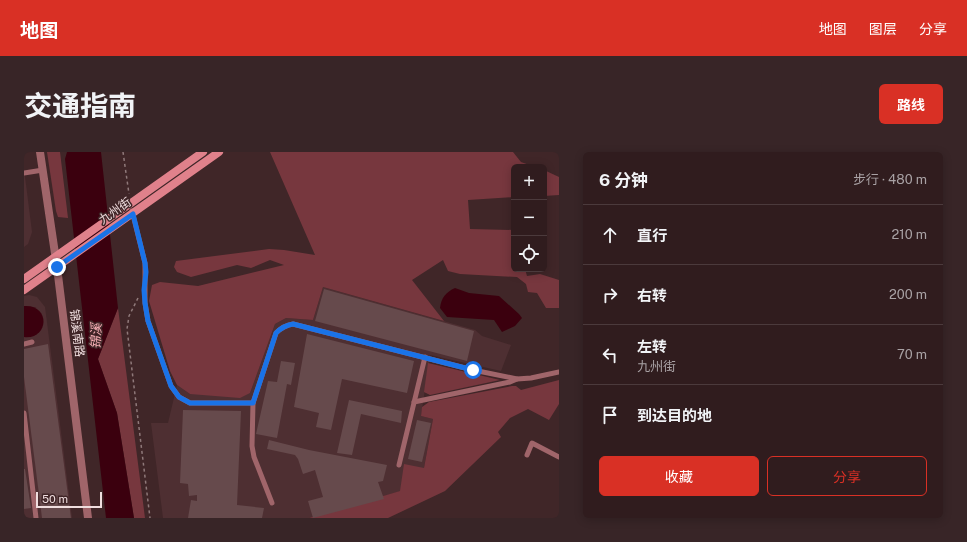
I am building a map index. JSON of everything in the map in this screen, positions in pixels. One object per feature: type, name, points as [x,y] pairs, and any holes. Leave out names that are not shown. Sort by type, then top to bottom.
[{"type":"main road","name":"九州街","points":[[24,279],[203,152]]},
{"type":"main road","name":"九州街","points":[[24,290],[219,152]]},
{"type":"street","name":"锦溪南路","points":[[40,152],[58,254],[57,267],[88,518]]},
{"type":"lane","points":[[24,173],[43,170]]},
{"type":"lane","points":[[130,204],[145,263],[146,272],[144,286],[148,321],[171,386],[179,397],[190,403],[253,403]]},
{"type":"lane","points":[[272,503],[254,457],[252,446],[253,403],[276,333],[286,325],[293,324],[473,370],[517,379],[531,378],[559,372]]},
{"type":"lane","points":[[24,344],[32,342]]},
{"type":"lane","points":[[399,465],[425,357]]},
{"type":"lane","points":[[414,402],[510,382],[517,379]]},
{"type":"lane","points":[[24,413],[36,518]]},
{"type":"lane","points":[[527,455],[532,443],[559,457]]},
{"type":"path","points":[[123,152],[130,204]]},
{"type":"path","points":[[144,286],[129,316],[127,329],[150,518]]},
{"type":"shaded area","points":[[47,152],[60,152],[68,218],[58,217],[56,211]]},
{"type":"shaded area","points":[[270,152],[513,152],[521,162],[527,164],[511,164],[511,197],[468,200],[470,229],[511,230],[511,272],[526,272],[527,276],[540,274],[559,280],[559,308],[546,308],[537,293],[528,292],[526,284],[517,277],[460,274],[448,271],[443,260],[412,280],[444,321],[323,287],[313,320],[286,318],[275,324],[250,393],[240,398],[190,394],[177,385],[170,371],[149,301],[152,285],[160,282],[198,286],[284,265],[270,260],[251,268],[237,265],[191,277],[177,272],[174,267],[176,261],[269,249],[315,255]]},
{"type":"shaded area","points":[[24,169],[32,232],[28,244],[24,247]]},
{"type":"shaded area","points":[[547,171],[559,177],[559,195],[547,196]]},
{"type":"shaded area","points":[[323,287],[475,330],[482,336],[511,345],[501,371],[430,355],[421,416],[433,419],[424,468],[401,491],[309,518],[163,518],[151,423],[168,423],[177,385],[190,394],[250,393],[275,324],[286,318],[313,320]]},
{"type":"shaded area","points":[[29,295],[37,297],[45,307],[72,518],[24,518],[24,296]]},
{"type":"shaded area","points":[[118,308],[145,518],[134,518],[117,413],[98,359]]},
{"type":"shaded area","points":[[428,363],[500,380],[430,395],[424,392]]},
{"type":"shaded area","points":[[559,380],[559,404],[549,420],[528,409],[510,418],[498,432],[501,437],[445,491],[388,518],[309,518],[400,491],[404,464],[424,468],[433,419],[421,416],[422,407],[429,402],[512,386],[516,386],[521,390]]},
{"type":"water","name":"锦溪","points":[[67,152],[101,152],[118,308],[98,359],[117,413],[134,518],[106,518],[65,159]]},
{"type":"water","points":[[455,288],[469,293],[499,296],[522,318],[515,326],[502,332],[494,320],[447,317],[440,308],[441,304],[444,296]]},
{"type":"water","points":[[24,306],[33,307],[39,310],[44,322],[38,333],[32,336],[24,337]]},
{"type":"building","points":[[324,289],[474,331],[467,361],[315,321]]},
{"type":"building","points":[[307,334],[414,361],[407,393],[342,379],[331,430],[316,427],[319,413],[294,407]]},
{"type":"building","points":[[48,344],[71,518],[42,518],[24,377],[24,349]]},
{"type":"building","points":[[281,361],[295,363],[291,385],[287,384],[277,438],[256,434],[268,381],[277,382]]},
{"type":"building","points":[[349,400],[402,411],[401,423],[361,414],[352,455],[337,453]]},
{"type":"building","points":[[183,410],[241,411],[237,505],[264,508],[262,518],[188,518],[191,500],[197,501],[197,495],[189,496],[188,484],[180,483]]},
{"type":"building","points":[[417,420],[431,423],[422,462],[408,459]]},
{"type":"building","points":[[269,440],[309,450],[387,465],[383,481],[378,482],[384,499],[313,518],[308,501],[323,497],[315,470],[303,474],[298,459],[295,455],[267,449]]},
{"type":"building","points":[[24,469],[31,508],[24,509]]},
{"type":"route","points":[[57,267],[133,214],[145,263],[146,272],[144,290],[148,321],[171,386],[179,397],[190,403],[253,403],[276,333],[286,325],[293,324],[473,370]]}]
